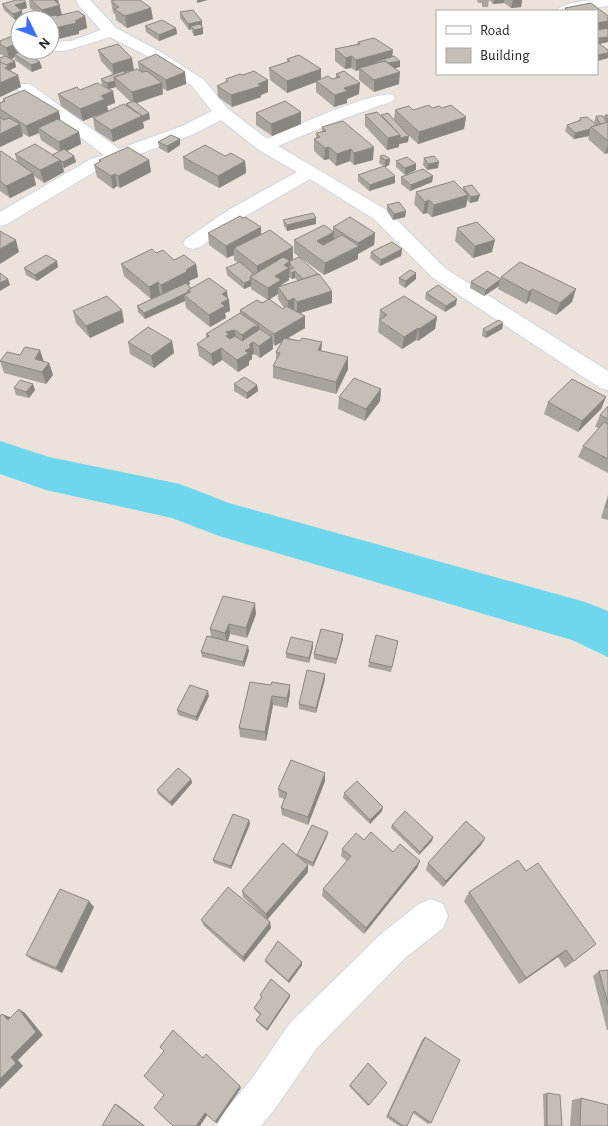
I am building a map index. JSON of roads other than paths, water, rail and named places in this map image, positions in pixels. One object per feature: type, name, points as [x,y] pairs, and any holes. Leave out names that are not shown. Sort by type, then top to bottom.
[{"type":"street","points":[[83,0],[111,31],[156,55],[198,83],[222,113],[265,146],[381,215],[439,273],[608,382]]},
{"type":"street","points":[[566,10],[578,5],[608,2]]},
{"type":"street","points":[[60,46],[68,46],[111,31]]},
{"type":"street","points":[[24,88],[116,156]]},
{"type":"street","points":[[265,146],[330,117],[387,98]]},
{"type":"street","points":[[0,220],[95,164],[188,130],[222,113]]},
{"type":"street","points":[[193,242],[237,213],[310,172]]},
{"type":"street","points":[[236,1126],[264,1093],[303,1036],[393,946],[431,916]]},
{"type":"waterway","points":[[0,457],[46,473],[180,502],[219,518],[585,623],[608,635]]}]
